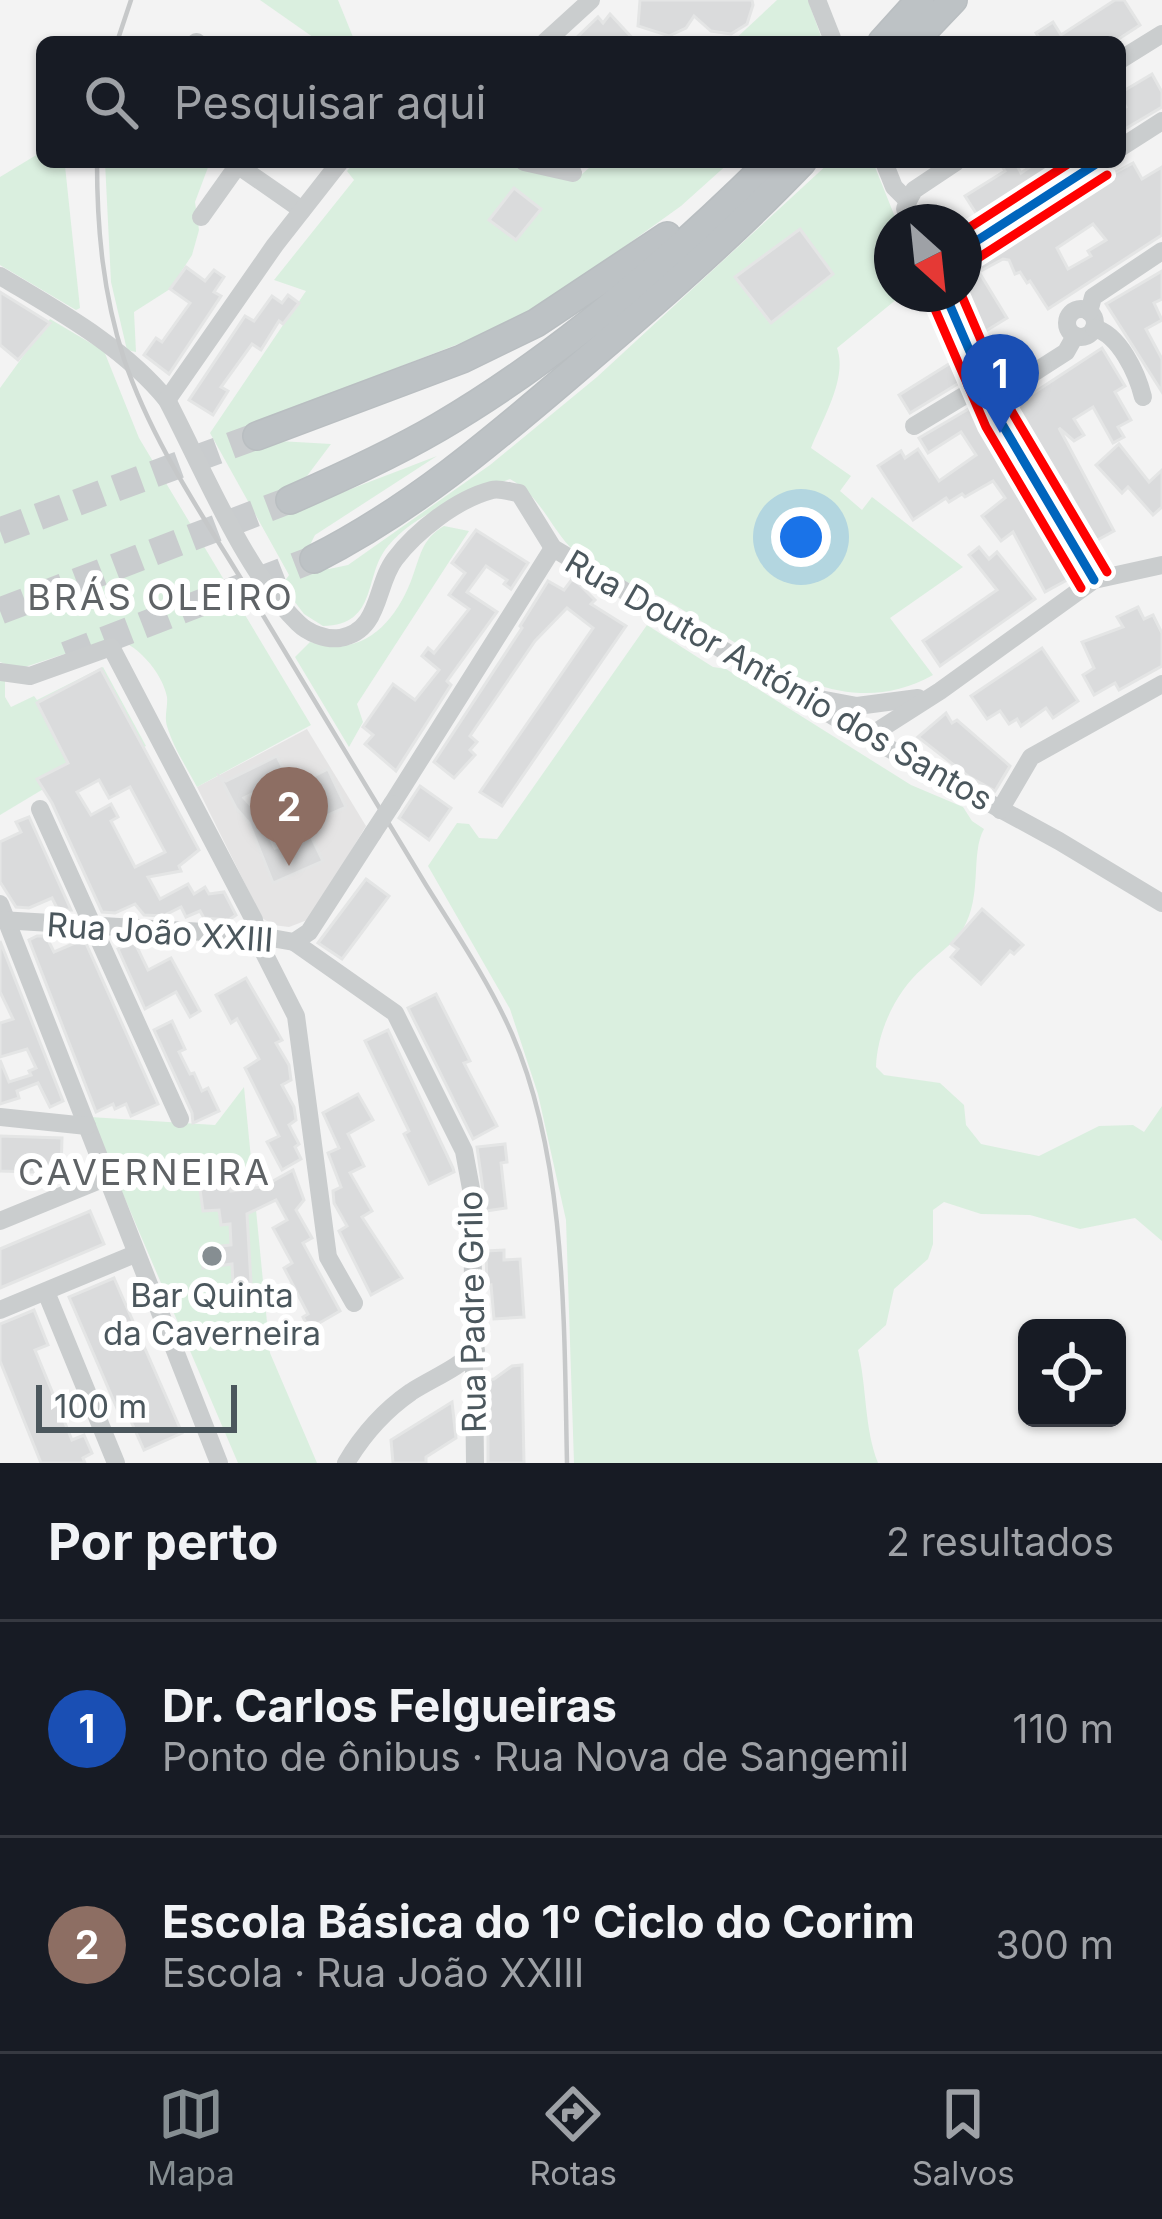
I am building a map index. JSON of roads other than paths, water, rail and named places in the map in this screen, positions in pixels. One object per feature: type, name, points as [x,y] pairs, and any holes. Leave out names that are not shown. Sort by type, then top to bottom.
[{"type":"highway","points":[[870,36],[902,0]]},
{"type":"highway","points":[[887,36],[920,0]]},
{"type":"highway","points":[[919,36],[953,0]]},
{"type":"highway","points":[[257,436],[462,359],[536,322],[668,236],[744,168]]},
{"type":"highway","points":[[290,500],[440,427],[503,385],[661,262],[763,168]]},
{"type":"highway","points":[[314,559],[360,536],[433,488],[719,244],[796,168]]},
{"type":"street","points":[[552,36],[591,0]]},
{"type":"street","points":[[817,0],[831,36]]},
{"type":"street","points":[[1126,56],[1162,34]]},
{"type":"street","points":[[1126,144],[1162,121]]},
{"type":"street","points":[[201,217],[233,168]]},
{"type":"street","points":[[242,168],[302,210]]},
{"type":"street","points":[[167,400],[335,168]]},
{"type":"street","points":[[551,168],[573,173]]},
{"type":"street","points":[[886,168],[894,188],[908,201]]},
{"type":"street","points":[[907,204],[914,190],[947,168]]},
{"type":"street","points":[[982,237],[1090,168]]},
{"type":"street","points":[[914,426],[1066,352],[1086,325],[1093,297],[1162,251]]},
{"type":"street","name":"Rua Doutor António dos Santos","points":[[0,276],[87,328],[167,400],[256,566],[300,626],[332,639],[359,630],[378,604],[392,562],[406,546],[448,512],[494,489],[519,493],[553,548],[868,737],[1162,903]]},
{"type":"street","points":[[953,312],[988,392],[1094,580]]},
{"type":"street","points":[[1086,325],[1108,332],[1138,378],[1143,397]]},
{"type":"street","name":"Rua João XXIII","points":[[2,915],[294,942],[309,932],[553,548]]},
{"type":"street","points":[[868,737],[1094,580],[1162,565]]},
{"type":"street","points":[[0,672],[30,676],[111,647],[254,920],[255,935],[296,1016],[328,1257],[354,1304]]},
{"type":"street","points":[[1000,810],[1030,757],[1162,684]]},
{"type":"street","points":[[795,694],[857,706],[902,702],[940,691]]},
{"type":"street","points":[[40,809],[180,1119]]},
{"type":"street","points":[[2,915],[219,1463]]},
{"type":"street","name":"Rua Padre Grilo","points":[[294,942],[395,1013],[464,1151],[472,1194],[475,1463]]},
{"type":"street","points":[[0,1117],[84,1121]]},
{"type":"street","points":[[0,1221],[106,1178]]},
{"type":"street","points":[[0,1310],[135,1255]]},
{"type":"street","points":[[46,1292],[116,1463]]},
{"type":"street","points":[[346,1463],[366,1434],[396,1405],[476,1351]]},
{"type":"tunnel","points":[[0,531],[257,436]]},
{"type":"tunnel","points":[[0,611],[290,500]]},
{"type":"tunnel","points":[[66,655],[314,559]]},
{"type":"railway","points":[[119,36],[131,0]]},
{"type":"railway","points":[[97,168],[106,286],[124,359],[148,417],[193,501],[483,977],[530,1083],[553,1189],[559,1245],[567,1463]]},
{"type":"place","name":"Dr. Carlos Felgueiras","points":[[1000,433]]},
{"type":"place","name":"Escola Básica do 1º Ciclo do Corim","points":[[289,866]]},
{"type":"place","name":"Bar Quinta da Caverneira","points":[[212,1256]]},
{"type":"district","name":"BRÁS OLEIRO","points":[[161,597]]},
{"type":"district","name":"CAVERNEIRA","points":[[145,1172]]}]
